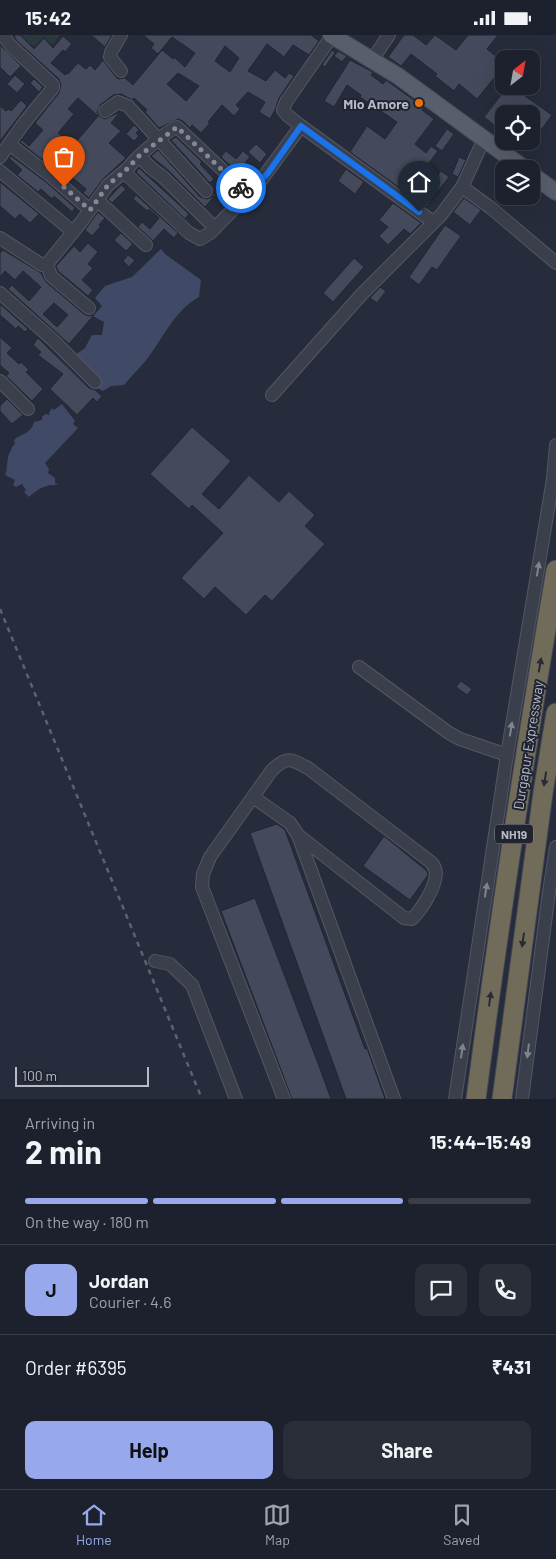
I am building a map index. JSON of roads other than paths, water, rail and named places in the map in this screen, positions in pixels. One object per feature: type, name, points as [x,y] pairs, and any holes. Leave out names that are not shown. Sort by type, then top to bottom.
[{"type":"highway","name":"Durgapur Expressway","points":[[476,1099],[533,710],[556,570]]},
{"type":"highway","name":"Durgapur Expressway","points":[[502,1099],[543,793],[556,713]]},
{"type":"main road","points":[[332,35],[398,77],[512,160]]},
{"type":"main road","points":[[540,180],[556,192]]},
{"type":"street","points":[[0,157],[24,123],[53,88],[53,85],[11,46],[3,35]]},
{"type":"street","points":[[121,35],[110,57],[121,71]]},
{"type":"street","points":[[332,35],[283,110],[301,126],[433,222]]},
{"type":"street","points":[[372,60],[389,35]]},
{"type":"street","points":[[105,111],[118,102],[128,106],[206,191]]},
{"type":"street","points":[[126,170],[127,176],[194,237],[204,238],[268,173],[301,126]]},
{"type":"street","points":[[2,243],[42,265],[47,264],[74,232],[108,185],[139,156],[177,127],[248,194]]},
{"type":"street","points":[[272,395],[361,295],[441,215],[462,187],[484,139]]},
{"type":"street","points":[[9,144],[146,245]]},
{"type":"street","points":[[139,156],[150,168],[164,177],[215,228]]},
{"type":"street","points":[[0,171],[74,232]]},
{"type":"street","points":[[462,187],[497,213],[556,263]]},
{"type":"street","points":[[47,264],[52,276],[89,308]]},
{"type":"street","points":[[0,293],[54,341],[94,382]]},
{"type":"street","points":[[0,381],[28,409]]},
{"type":"street","points":[[455,1099],[556,445]]},
{"type":"street","points":[[360,667],[449,733],[460,739],[507,755]]},
{"type":"street","points":[[284,1099],[202,887],[203,874],[210,857],[272,771],[282,761],[291,759],[308,768],[432,863],[436,871],[435,879],[422,909],[412,919],[404,918],[298,835]]},
{"type":"street","points":[[253,797],[290,823],[298,835],[394,1099]]},
{"type":"street","points":[[522,1099],[548,892],[556,847]]},
{"type":"street","points":[[155,961],[170,964],[192,985],[236,1099]]},
{"type":"water","points":[[161,249],[165,254],[201,280],[199,297],[176,317],[147,359],[124,385],[111,386],[103,391],[97,388],[98,383],[71,358],[85,348],[92,335],[102,335],[104,322],[93,316],[102,306],[95,298],[105,286],[132,277]]},
{"type":"water","points":[[62,404],[75,421],[73,424],[78,428],[45,463],[49,469],[48,473],[55,478],[55,483],[59,485],[50,485],[42,488],[29,497],[24,492],[26,490],[22,484],[16,487],[13,485],[15,480],[5,475],[8,456],[15,444],[14,440],[31,429],[34,422],[42,420],[45,414],[50,415],[49,413],[52,408],[54,410]]},
{"type":"railway","points":[[0,609],[202,1099]]},
{"type":"place","name":"Mio Amore","points":[[419,103]]}]
